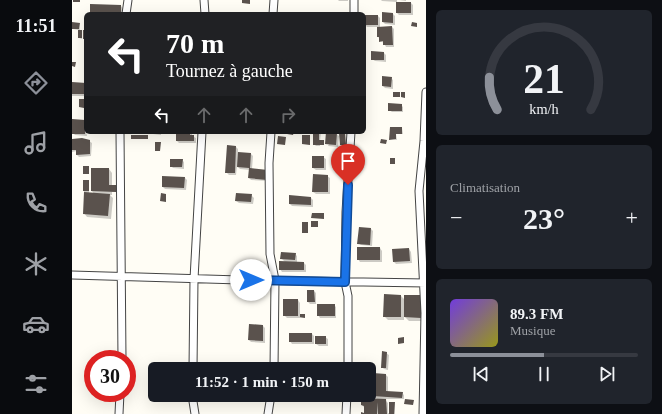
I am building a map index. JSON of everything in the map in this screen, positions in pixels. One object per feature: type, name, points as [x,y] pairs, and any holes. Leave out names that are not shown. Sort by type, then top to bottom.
[{"type":"street","points":[[126,12],[128,0]]},
{"type":"street","points":[[204,0],[205,12]]},
{"type":"street","points":[[273,12],[274,0]]},
{"type":"street","points":[[354,0],[354,12]]},
{"type":"street","points":[[423,414],[425,283],[419,191],[424,140],[426,92]]},
{"type":"street","points":[[120,134],[122,350]]},
{"type":"street","points":[[193,362],[194,279],[202,134]]},
{"type":"street","points":[[270,134],[270,254],[275,280],[274,362]]},
{"type":"street","points":[[348,362],[348,296],[345,282],[346,212],[351,134]]},
{"type":"street","points":[[72,275],[122,278],[425,283]]},
{"type":"street","points":[[119,414],[120,402]]},
{"type":"street","points":[[193,402],[195,414]]},
{"type":"street","points":[[268,414],[270,402]]},
{"type":"street","points":[[346,414],[347,402]]},
{"type":"building","points":[[73,0],[80,0],[80,2],[73,2]]},
{"type":"building","points":[[242,0],[250,0],[250,4],[242,3]]},
{"type":"building","points":[[396,2],[411,2],[411,13],[396,13]]},
{"type":"building","points":[[90,4],[121,5],[121,12],[90,12]]},
{"type":"building","points":[[382,12],[393,13],[393,23],[382,22]]},
{"type":"building","points":[[366,15],[378,15],[378,25],[366,25]]},
{"type":"building","points":[[72,22],[80,23],[79,29],[72,29]]},
{"type":"building","points":[[412,22],[417,23],[417,27],[411,26]]},
{"type":"building","points":[[392,26],[393,45],[383,45],[383,41],[379,42],[379,37],[377,37],[377,27]]},
{"type":"building","points":[[78,30],[82,30],[82,38],[78,38]]},
{"type":"building","points":[[371,51],[384,52],[384,60],[371,60]]},
{"type":"building","points":[[72,62],[76,62],[75,67],[72,66]]},
{"type":"building","points":[[382,76],[392,77],[391,87],[382,86]]},
{"type":"building","points":[[72,82],[84,83],[84,94],[72,94]]},
{"type":"building","points":[[393,92],[400,92],[400,97],[393,97]]},
{"type":"building","points":[[401,92],[405,92],[405,98],[401,97]]},
{"type":"building","points":[[79,99],[84,99],[84,108],[79,107]]},
{"type":"building","points":[[388,103],[402,104],[402,111],[388,111]]},
{"type":"building","points":[[72,119],[84,120],[84,134],[72,134]]},
{"type":"building","points":[[390,127],[402,127],[402,134],[396,134],[396,139],[389,140]]},
{"type":"building","points":[[176,134],[194,135],[194,141],[176,141]]},
{"type":"building","points":[[313,134],[319,134],[319,140],[324,140],[324,145],[313,145]]},
{"type":"building","points":[[326,134],[337,134],[336,145],[325,144]]},
{"type":"building","points":[[339,134],[345,134],[346,145],[340,145]]},
{"type":"building","points":[[131,135],[148,135],[148,139],[131,139]]},
{"type":"building","points":[[302,135],[310,135],[310,145],[302,144]]},
{"type":"building","points":[[278,136],[286,137],[285,145],[277,144]]},
{"type":"building","points":[[82,138],[90,140],[90,154],[76,155],[76,150],[72,150],[72,139]]},
{"type":"building","points":[[381,139],[387,140],[386,144],[380,143]]},
{"type":"building","points":[[155,142],[161,142],[160,151],[155,151]]},
{"type":"building","points":[[227,145],[236,146],[235,173],[225,173]]},
{"type":"building","points":[[238,152],[251,153],[250,168],[268,170],[267,180],[248,178],[249,168],[237,167]]},
{"type":"building","points":[[312,156],[324,156],[324,168],[312,168]]},
{"type":"building","points":[[390,158],[395,158],[395,164],[390,164]]},
{"type":"building","points":[[170,159],[183,159],[182,167],[170,167]]},
{"type":"building","points":[[83,166],[89,166],[89,174],[83,174]]},
{"type":"building","points":[[91,168],[109,168],[109,185],[116,185],[116,192],[91,191]]},
{"type":"building","points":[[313,174],[328,175],[328,192],[312,192]]},
{"type":"building","points":[[162,176],[185,177],[184,188],[162,187]]},
{"type":"building","points":[[83,180],[89,180],[89,191],[83,191]]},
{"type":"building","points":[[84,192],[110,194],[108,216],[83,214]]},
{"type":"building","points":[[161,193],[166,194],[166,202],[160,201]]},
{"type":"building","points":[[236,193],[252,194],[251,202],[235,201]]},
{"type":"building","points":[[289,195],[311,197],[311,205],[289,204]]},
{"type":"building","points":[[312,213],[324,213],[324,219],[311,218]]},
{"type":"building","points":[[311,221],[318,221],[318,227],[311,227]]},
{"type":"building","points":[[302,222],[308,222],[308,233],[302,233]]},
{"type":"building","points":[[359,227],[371,228],[370,245],[357,244]]},
{"type":"building","points":[[357,247],[380,247],[380,260],[357,260]]},
{"type":"building","points":[[409,248],[410,261],[393,262],[392,249]]},
{"type":"building","points":[[281,252],[296,253],[295,260],[280,259]]},
{"type":"building","points":[[279,261],[304,262],[304,270],[279,270]]},
{"type":"building","points":[[307,290],[314,290],[315,302],[307,302]]},
{"type":"building","points":[[384,294],[401,295],[401,317],[383,317]]},
{"type":"building","points":[[404,295],[421,295],[421,318],[404,317]]},
{"type":"building","points":[[283,299],[298,299],[298,316],[283,316]]},
{"type":"building","points":[[317,304],[335,304],[335,316],[317,316]]},
{"type":"building","points":[[300,314],[305,314],[305,318],[300,317]]},
{"type":"building","points":[[249,324],[263,325],[263,341],[248,340]]},
{"type":"building","points":[[289,333],[312,333],[312,342],[289,342]]},
{"type":"building","points":[[315,336],[326,336],[326,344],[315,344]]},
{"type":"building","points":[[404,337],[404,343],[398,344],[398,338]]},
{"type":"building","points":[[382,351],[387,352],[386,368],[381,368]]},
{"type":"building","points":[[376,373],[386,374],[386,391],[403,392],[402,398],[376,396]]},
{"type":"building","points":[[376,399],[386,399],[387,414],[378,414],[377,402],[377,414],[361,414],[361,412],[364,413],[364,406],[361,405],[361,402],[376,402]]},
{"type":"building","points":[[405,399],[414,400],[413,405],[404,404]]},
{"type":"building","points":[[389,402],[395,402],[394,414],[389,414]]},
{"type":"route","points":[[251,280],[345,282],[348,185]]}]
